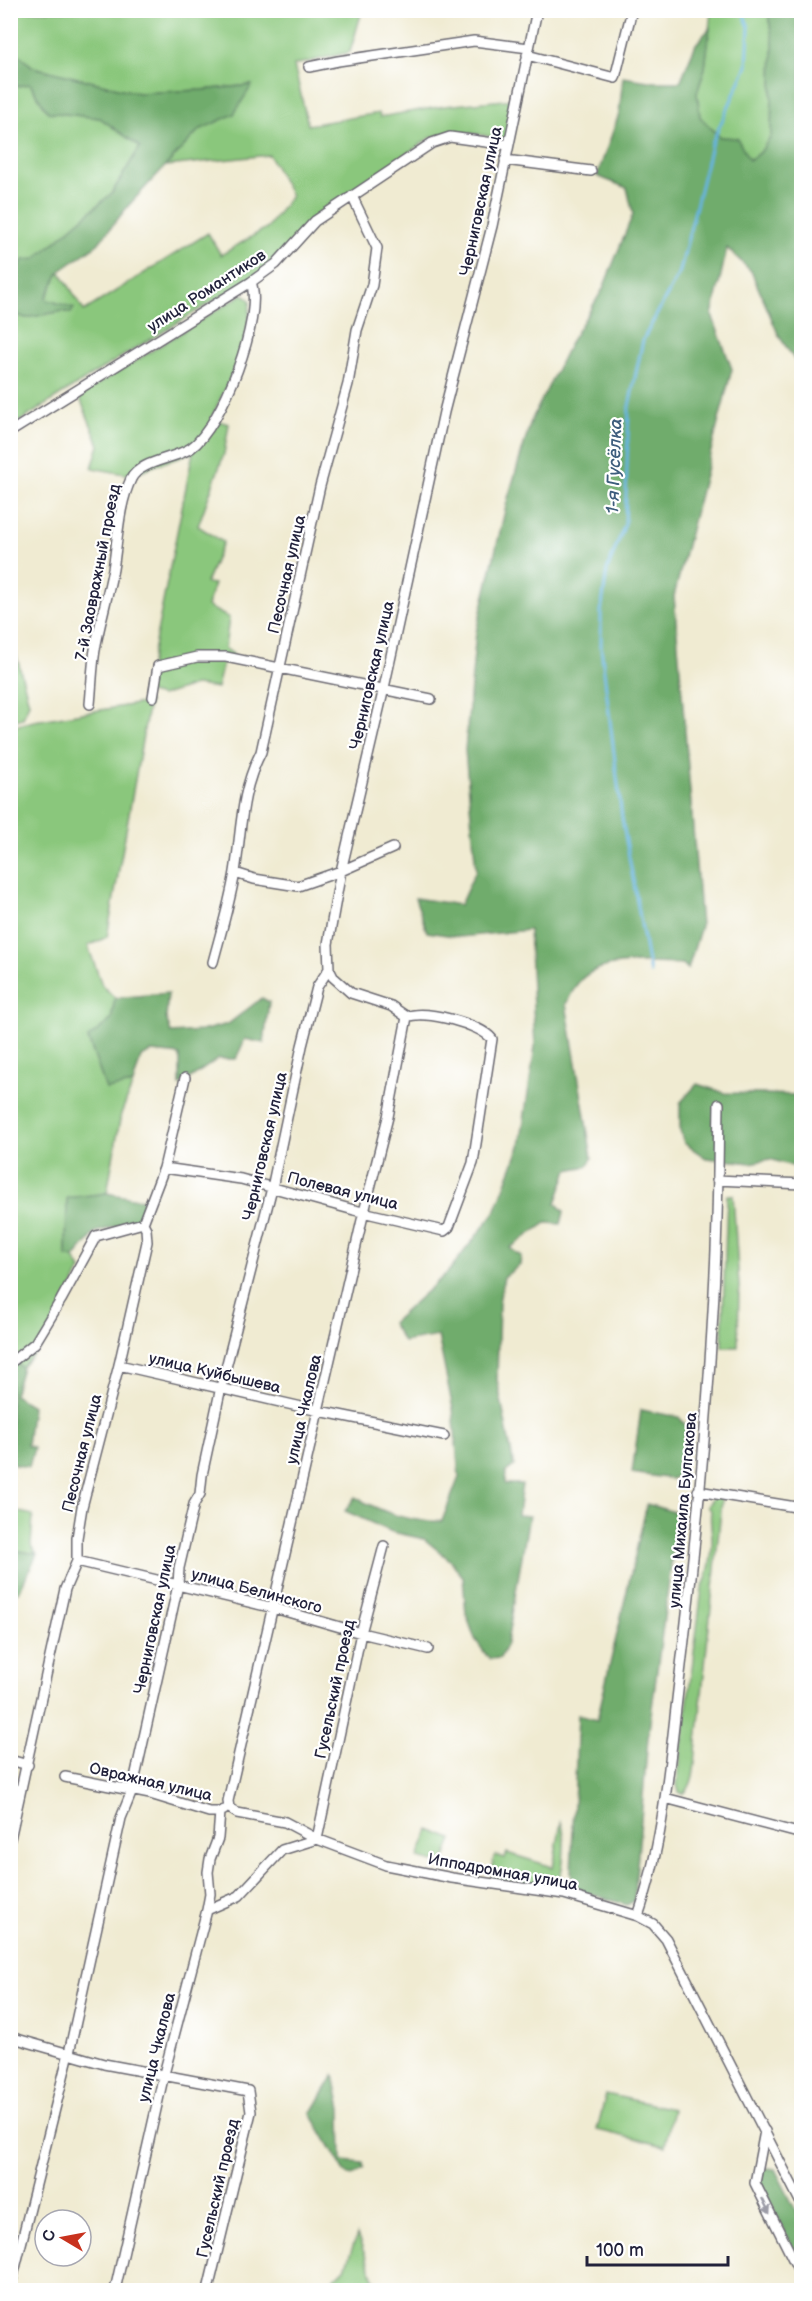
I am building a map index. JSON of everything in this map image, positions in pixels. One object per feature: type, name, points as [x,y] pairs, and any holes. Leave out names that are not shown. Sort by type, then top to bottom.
[{"type":"street","name":"Черниговская улица","points":[[10,2288],[69,2053],[121,1818],[132,1791],[178,1585],[179,1568],[195,1504],[200,1494],[221,1387],[272,1188],[302,1046],[317,987],[329,969],[328,944],[341,871],[384,688],[444,412],[482,266],[537,10]]},
{"type":"street","points":[[309,68],[338,61],[474,41],[528,51],[615,78],[632,10]]},
{"type":"street","name":"улица Романтиков","points":[[10,432],[251,282],[276,264],[315,221],[432,142],[450,137],[508,145]]},
{"type":"street","points":[[505,160],[591,171]]},
{"type":"street","name":"Песочная улица","points":[[213,962],[235,873],[238,833],[250,775],[261,752],[321,486],[348,384],[357,330],[372,285],[376,248],[352,196]]},
{"type":"street","name":"7-й Заовражный проезд","points":[[90,704],[96,647],[113,570],[125,498],[132,477],[140,469],[191,448],[209,428],[224,404],[242,357],[255,293],[251,282]]},
{"type":"street","points":[[153,697],[158,666],[197,657],[226,657],[431,699]]},
{"type":"street","points":[[235,873],[254,879],[298,886],[341,871],[393,848]]},
{"type":"street","points":[[329,969],[333,977],[351,993],[391,1006],[407,1017]]},
{"type":"street","name":"Полевая улица","points":[[164,1168],[241,1179],[444,1231],[449,1227],[472,1163],[492,1039],[487,1033],[452,1019],[414,1013],[407,1017]]},
{"type":"street","name":"улица Чкалова","points":[[115,2290],[164,2074],[207,1910],[210,1894],[208,1872],[210,1859],[219,1838],[274,1608],[364,1212],[388,1117],[407,1017]]},
{"type":"street","name":"Песочная улица","points":[[10,1839],[65,1589],[77,1561],[77,1538],[82,1507],[119,1365],[147,1242],[143,1223],[164,1168],[185,1078]]},
{"type":"street","name":"улица Михаила Булгакова","points":[[638,1916],[654,1858],[665,1798],[691,1580],[709,1374],[715,1270],[719,1104]]},
{"type":"street","points":[[717,1180],[801,1184]]},
{"type":"street","points":[[10,1359],[14,1360],[35,1343],[62,1300],[96,1236],[143,1223]]},
{"type":"street","name":"улица Куйбышева","points":[[119,1365],[319,1411],[444,1436]]},
{"type":"street","points":[[698,1491],[801,1508]]},
{"type":"street","name":"Гусельский проезд","points":[[317,1839],[361,1633],[384,1546]]},
{"type":"street","name":"улица Белинского","points":[[77,1561],[274,1608],[428,1649]]},
{"type":"street","points":[[10,1760],[28,1765]]},
{"type":"street","name":"Овражная улица","points":[[65,1777],[150,1794],[194,1809],[224,1810],[285,1822],[317,1839],[362,1856]]},
{"type":"street","points":[[665,1798],[801,1834]]},
{"type":"street","points":[[207,1910],[239,1896],[282,1850],[317,1839]]},
{"type":"street","name":"Ипподромная улица","points":[[362,1856],[386,1865],[452,1878],[564,1894],[638,1916],[653,1924],[666,1939],[801,2205]]},
{"type":"street","points":[[10,2037],[104,2064],[164,2074]]},
{"type":"street","name":"Гусельский проезд","points":[[164,2074],[249,2091],[251,2112],[208,2290]]},
{"type":"street","points":[[765,2131],[755,2183],[801,2277]]},
{"type":"green space","points":[[11,11],[362,11],[350,52],[294,65],[308,125],[379,113],[380,117],[444,106],[514,99],[507,136],[501,140],[483,135],[457,133],[430,138],[314,218],[279,257],[263,271],[11,427],[11,313],[26,318],[63,311],[71,313],[73,308],[45,300],[60,271],[84,311],[208,233],[221,255],[268,227],[291,196],[269,155],[166,166],[199,130],[234,114],[251,85],[138,93],[33,67],[11,48]]},
{"type":"green space","points":[[711,11],[768,11],[773,43],[771,136],[760,153],[748,160],[737,138],[720,137],[700,117],[697,93],[705,68]]},
{"type":"green space","points":[[768,11],[801,11],[801,370],[779,336],[751,271],[727,248],[712,315],[732,369],[674,596],[701,926],[688,969],[683,964],[627,963],[599,969],[587,974],[578,983],[566,1004],[592,1158],[588,1166],[568,1170],[556,1203],[564,1212],[561,1224],[546,1223],[510,1248],[521,1256],[520,1265],[504,1277],[499,1302],[497,1380],[514,1466],[506,1472],[505,1484],[522,1484],[518,1515],[529,1516],[507,1643],[500,1658],[489,1659],[475,1639],[466,1614],[463,1577],[451,1561],[424,1539],[392,1532],[345,1511],[355,1497],[397,1515],[419,1520],[442,1521],[459,1477],[453,1409],[438,1336],[403,1342],[392,1323],[448,1272],[495,1212],[520,1146],[535,1046],[529,930],[460,937],[427,932],[415,898],[460,905],[476,870],[465,750],[476,632],[508,498],[531,421],[572,339],[602,291],[633,214],[627,188],[597,176],[619,114],[623,77],[655,82],[680,82],[696,44],[710,28],[705,68],[697,93],[700,117],[720,137],[737,138],[749,160],[760,153],[771,136],[773,43]]},
{"type":"green space","points":[[11,48],[33,67],[138,93],[252,85],[234,114],[199,130],[129,205],[98,244],[60,271],[45,299],[74,308],[71,313],[63,311],[26,318],[11,313],[11,280],[23,260],[35,259],[112,193],[140,147],[100,118],[48,112],[30,84],[11,87]]},
{"type":"green space","points":[[30,84],[48,112],[100,118],[140,147],[112,193],[11,280],[11,87]]},
{"type":"green space","points":[[243,294],[250,300],[247,331],[237,361],[211,419],[229,424],[224,454],[198,526],[223,542],[206,583],[214,584],[207,606],[229,618],[225,648],[233,654],[232,660],[223,663],[217,688],[195,685],[161,696],[145,692],[193,452],[130,475],[92,468],[99,445],[79,396]]},
{"type":"green space","points":[[10,631],[29,703],[23,718],[11,721]]},
{"type":"green space","points":[[149,702],[107,937],[88,946],[102,985],[115,998],[111,1020],[88,1039],[106,1089],[133,1084],[121,1114],[107,1193],[67,1199],[66,1255],[74,1258],[81,1269],[48,1333],[22,1367],[15,1362],[10,1362],[10,727]]},
{"type":"green space","points":[[168,993],[166,1018],[171,1033],[201,1031],[228,1024],[262,998],[269,1002],[264,1043],[245,1039],[236,1059],[218,1059],[180,1085],[180,1055],[152,1052],[141,1057],[133,1084],[106,1089],[88,1038],[111,1020],[115,998]]},
{"type":"green space","points":[[697,1084],[725,1093],[801,1095],[801,1169],[770,1159],[751,1163],[706,1158],[684,1143],[680,1131],[680,1103]]},
{"type":"green space","points":[[107,1193],[148,1201],[140,1218],[96,1232],[74,1258],[66,1256],[67,1198]]},
{"type":"green space","points":[[727,1195],[733,1195],[739,1286],[738,1347],[722,1347]]},
{"type":"green space","points":[[10,1362],[22,1367],[14,1395],[32,1406],[27,1445],[34,1448],[29,1467],[11,1464]]},
{"type":"green space","points":[[641,1410],[679,1417],[687,1427],[683,1470],[672,1479],[632,1473]]},
{"type":"green space","points":[[713,1497],[720,1497],[722,1501],[694,1770],[690,1784],[683,1794],[679,1792],[677,1785],[702,1589],[711,1557],[711,1511],[707,1507]]},
{"type":"green space","points":[[647,1504],[678,1513],[648,1738],[634,1901],[627,1905],[581,1891],[574,1886],[571,1873],[578,1715],[597,1720]]},
{"type":"green space","points":[[11,1510],[33,1515],[31,1546],[37,1554],[20,1551],[11,1553]]},
{"type":"green space","points":[[20,1551],[37,1554],[19,1592],[11,1591],[11,1553]]},
{"type":"green space","points":[[561,1822],[564,1854],[561,1872],[555,1884],[499,1880],[490,1873],[495,1855],[505,1858],[507,1853],[553,1867]]},
{"type":"green space","points":[[429,1830],[452,1839],[443,1864],[418,1858]]},
{"type":"green space","points":[[334,2075],[341,2109],[342,2161],[363,2163],[364,2168],[352,2176],[346,2174],[311,2114]]},
{"type":"green space","points":[[606,2094],[673,2109],[665,2146],[597,2130]]},
{"type":"green space","points":[[775,2169],[801,2221],[801,2264],[759,2180],[762,2170]]},
{"type":"green space","points":[[357,2235],[379,2290],[331,2281],[345,2268]]},
{"type":"waterway","name":"1-я Гусёлка","points":[[650,973],[622,818],[601,647],[601,612],[607,570],[625,524],[629,406],[643,340],[680,271],[711,145],[747,66],[749,27],[742,10]]}]
